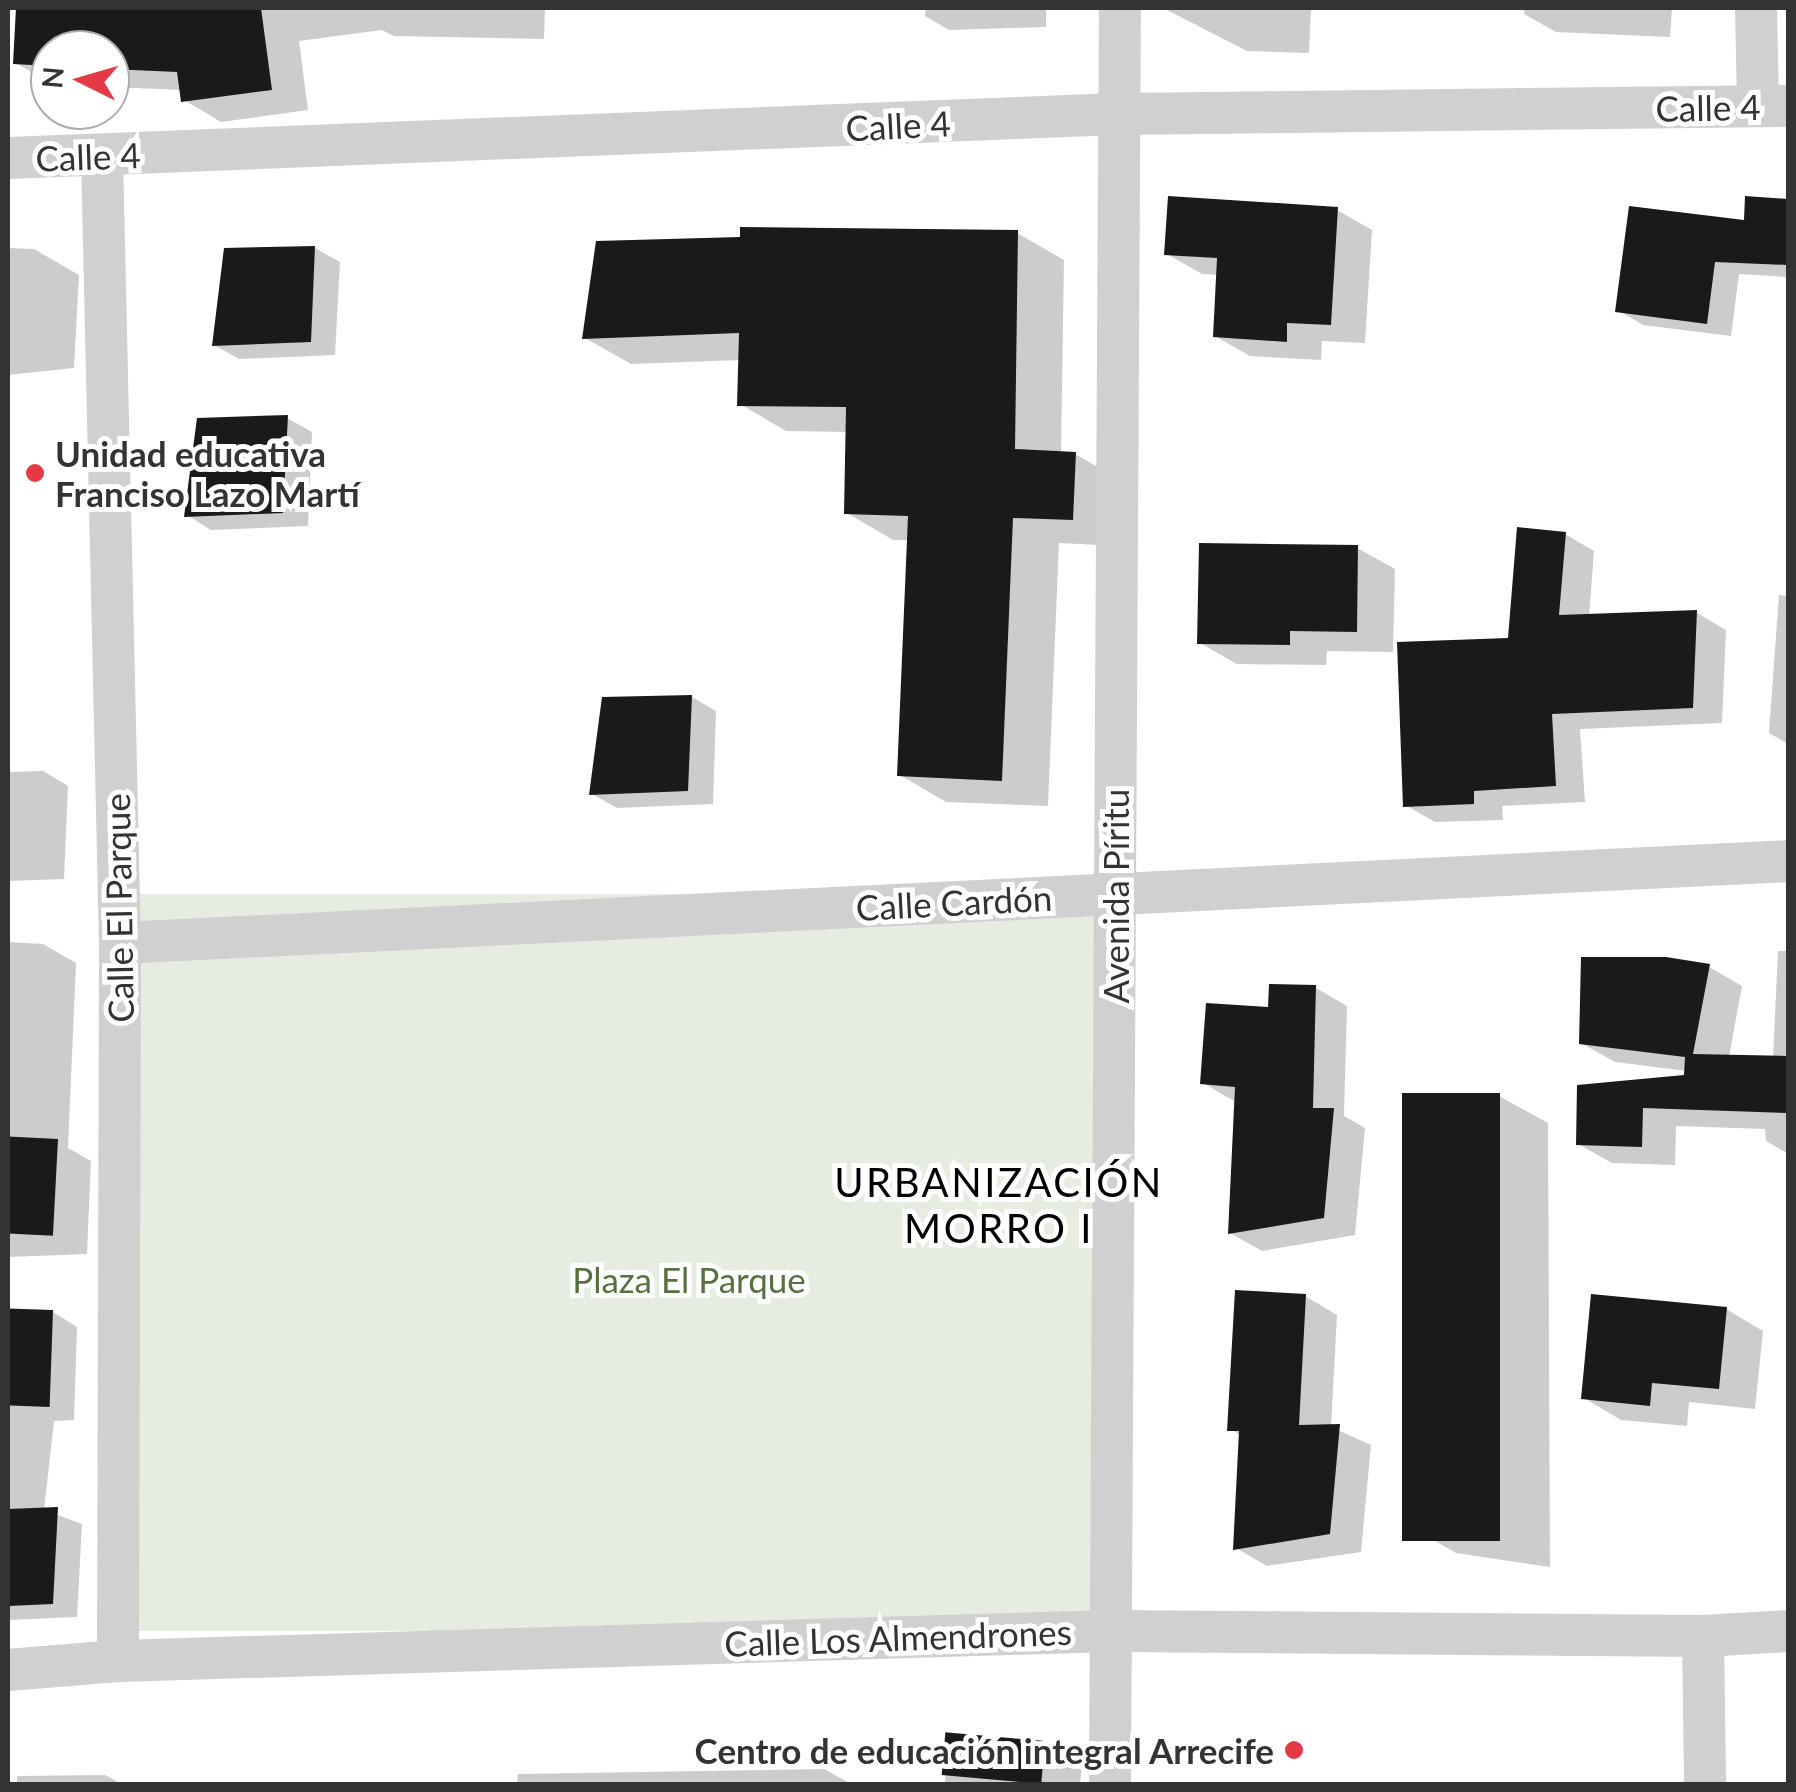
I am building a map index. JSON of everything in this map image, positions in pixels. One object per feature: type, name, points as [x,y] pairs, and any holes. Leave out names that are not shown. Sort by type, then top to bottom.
[{"type":"street","name":"Avenida Píritu","points":[[1110,1784],[1120,8]]},
{"type":"street","points":[[1756,8],[1773,106]]},
{"type":"street","name":"Calle 4","points":[[8,158],[1119,114],[1773,106]]},
{"type":"street","name":"Calle El Parque","points":[[102,156],[120,943],[118,1660]]},
{"type":"street","name":"Calle Cardón","points":[[120,943],[1788,860]]},
{"type":"street","name":"Calle Los Almendrones","points":[[8,1670],[118,1660],[1111,1630],[1704,1636],[1788,1631]]},
{"type":"street","points":[[1704,1636],[1705,1784]]},
{"type":"green space","name":"Plaza El Parque","points":[[119,894],[1115,894],[1115,1631],[119,1631]]},
{"type":"building","points":[[16,8],[261,8],[272,90],[181,102],[177,72],[130,70],[130,30],[30,30],[30,65],[13,64]]},
{"type":"building","points":[[1168,196],[1338,207],[1331,325],[1287,323],[1287,342],[1213,337],[1217,258],[1164,255]]},
{"type":"building","points":[[1745,196],[1788,199],[1788,265],[1715,262],[1707,324],[1615,312],[1629,206],[1744,220]]},
{"type":"building","points":[[740,227],[1018,230],[1015,449],[1076,452],[1073,520],[1013,518],[1002,781],[897,776],[908,516],[844,514],[846,407],[737,406],[739,333],[582,339],[596,241],[740,237]]},
{"type":"building","points":[[315,246],[311,342],[212,346],[224,248]]},
{"type":"building","points":[[288,415],[283,513],[184,517],[197,418]]},
{"type":"building","points":[[1517,527],[1566,532],[1559,615],[1697,610],[1693,708],[1552,714],[1556,786],[1474,791],[1474,804],[1403,807],[1397,642],[1508,638]]},
{"type":"building","points":[[1199,543],[1358,545],[1357,632],[1290,631],[1290,645],[1197,644]]},
{"type":"building","points":[[692,695],[688,791],[589,795],[602,697]]},
{"type":"building","points":[[1581,957],[1666,957],[1710,964],[1693,1054],[1788,1056],[1788,1113],[1643,1108],[1642,1147],[1576,1145],[1577,1085],[1684,1075],[1685,1057],[1579,1044]]},
{"type":"building","points":[[1269,984],[1316,985],[1313,1108],[1334,1108],[1324,1218],[1228,1234],[1235,1087],[1200,1084],[1206,1003],[1268,1007]]},
{"type":"building","points":[[1402,1093],[1500,1093],[1500,1541],[1402,1541]]},
{"type":"building","points":[[8,1136],[58,1139],[53,1236],[8,1234]]},
{"type":"building","points":[[1235,1290],[1306,1294],[1299,1425],[1340,1424],[1330,1534],[1233,1550],[1239,1431],[1227,1431]]},
{"type":"building","points":[[1591,1294],[1727,1307],[1719,1389],[1652,1383],[1650,1406],[1581,1399]]},
{"type":"building","points":[[8,1308],[53,1310],[50,1407],[8,1405]]},
{"type":"building","points":[[58,1507],[53,1604],[8,1606],[8,1509]]},
{"type":"building","points":[[945,1732],[1045,1741],[1041,1784],[942,1775]]},
{"type":"place","name":"Unidad educativa Franciso Lazo Martí","points":[[35,473]]},
{"type":"place","name":"Centro de educación integral Arrecife","points":[[1294,1750]]},
{"type":"district","name":"URBANIZACIÓN MORRO I","points":[[999,1205]]}]
